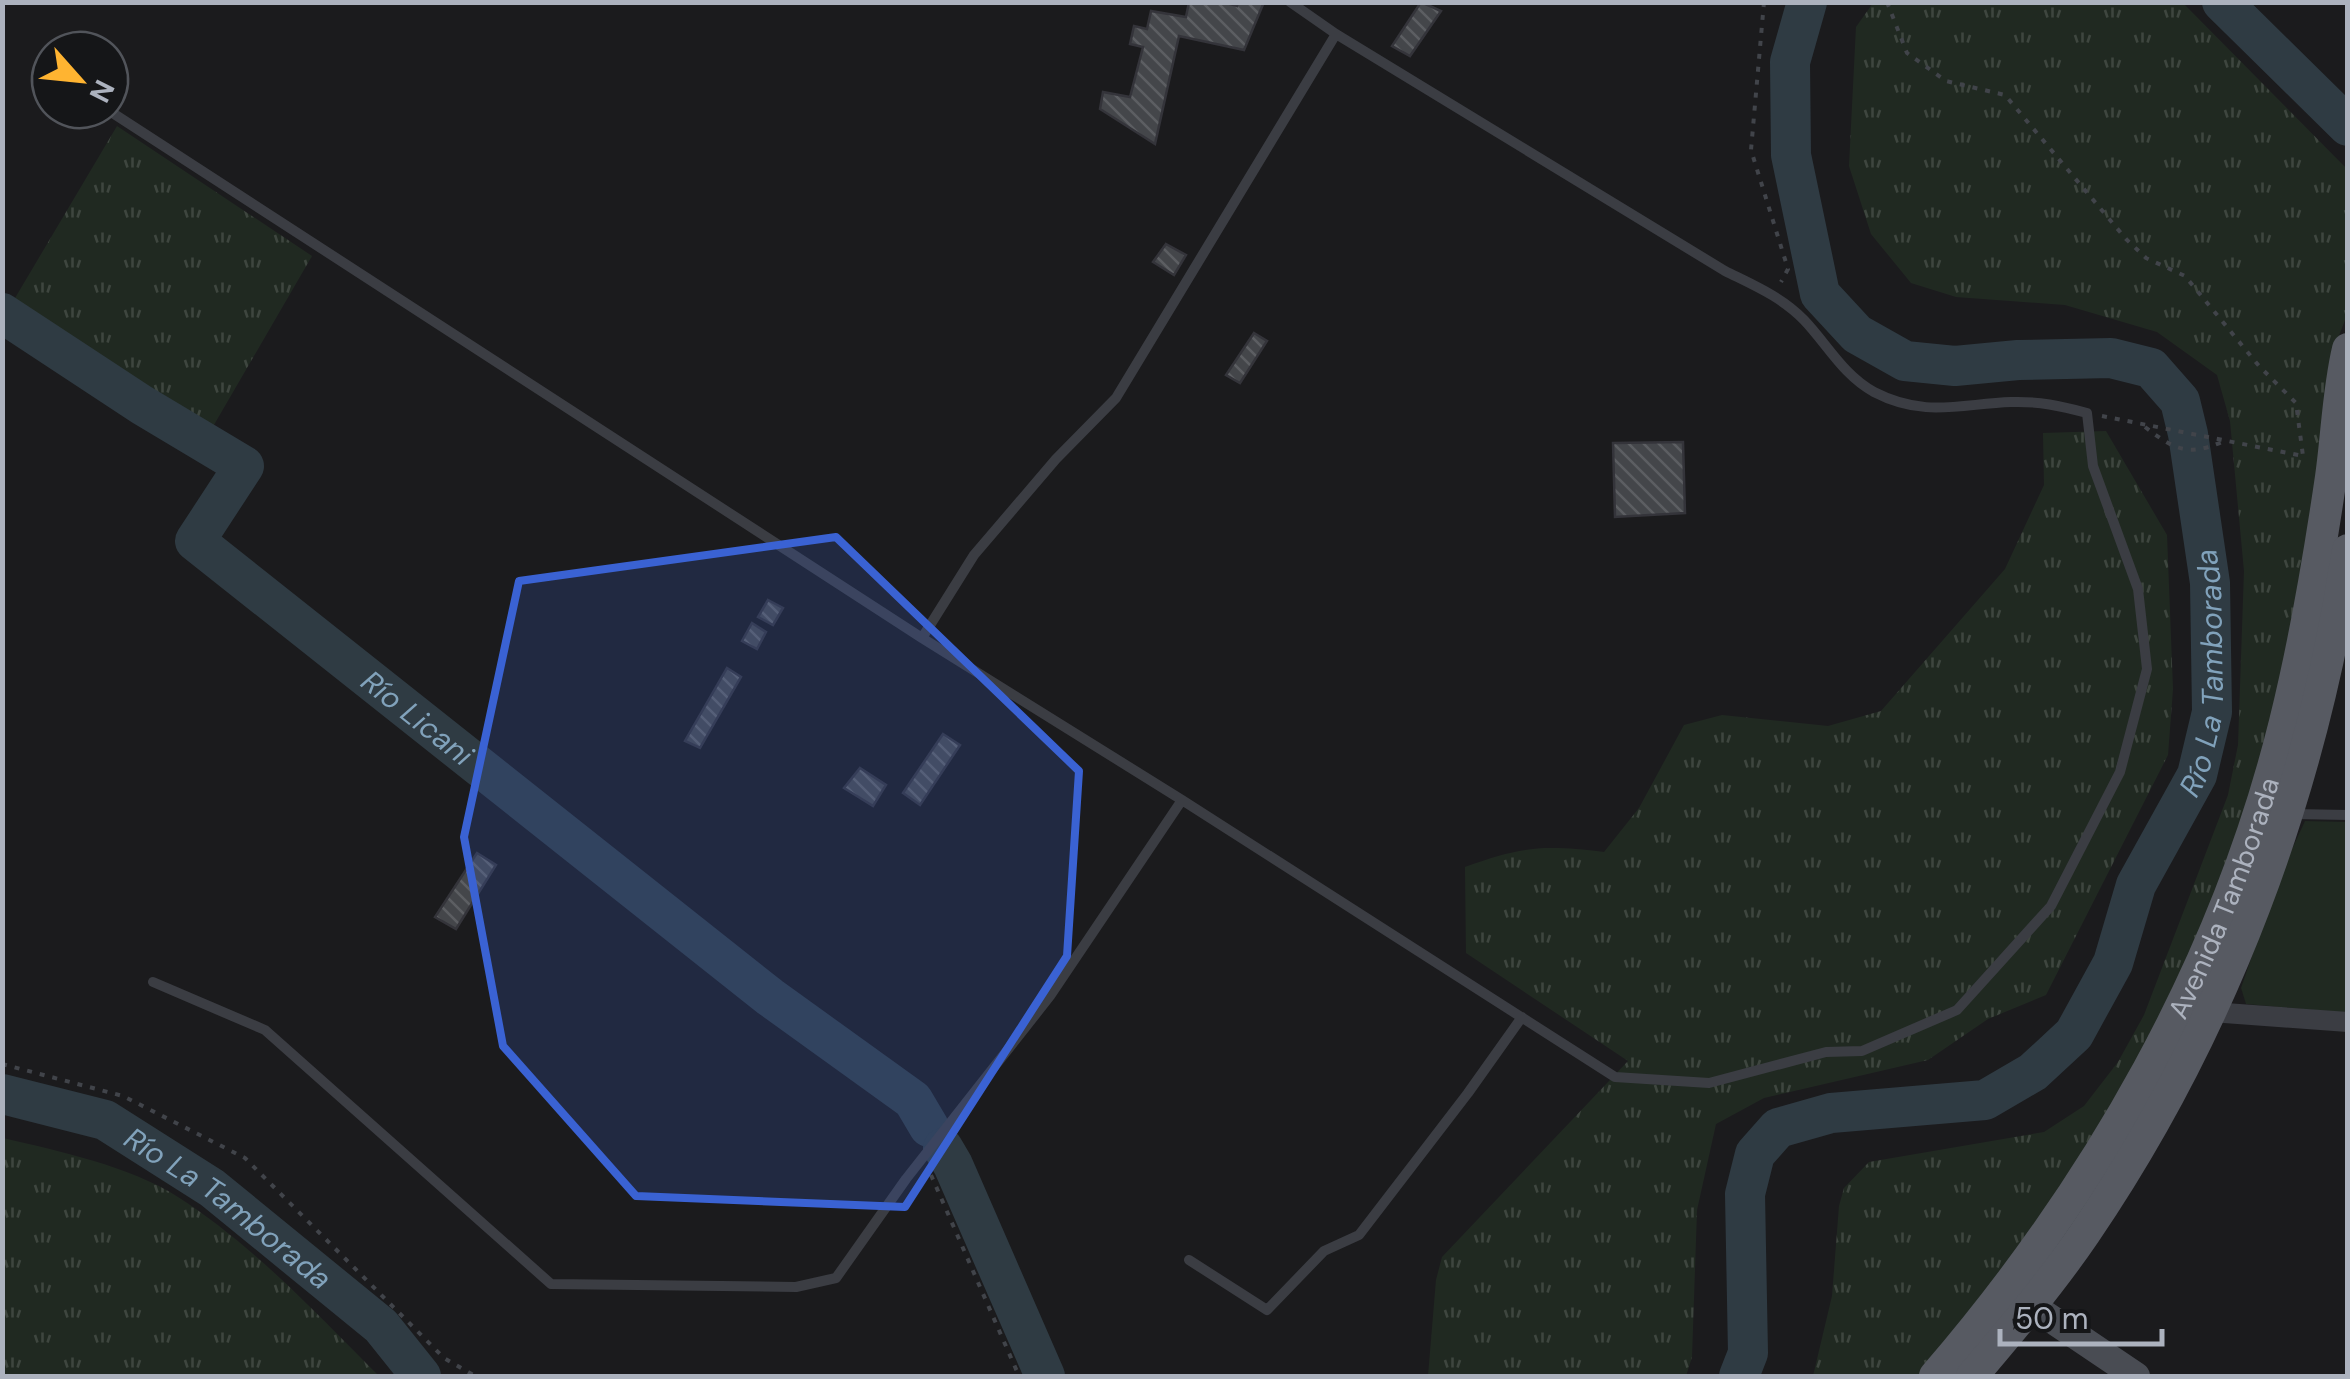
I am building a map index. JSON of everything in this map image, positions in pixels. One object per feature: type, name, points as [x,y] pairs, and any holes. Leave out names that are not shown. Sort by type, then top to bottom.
[{"type":"main road","name":"Avenida Tamborada","points":[[1972,1376],[2120,1122],[2190,986],[2232,888],[2284,723],[2348,350]]},
{"type":"main road","name":"Avenida Tamborada","points":[[1935,1376],[2084,1235],[2123,1174],[2212,1012],[2250,919],[2303,766],[2327,666],[2348,550]]},
{"type":"street","points":[[2212,1012],[2348,1022]]},
{"type":"street","points":[[2019,1298],[2136,1376]]},
{"type":"lane","points":[[130,124],[922,638],[1615,1077],[1709,1082],[1826,1052],[1862,1052],[1956,1010],[2051,906],[2120,772],[2147,669],[2138,589],[2093,466],[2087,413],[2048,402],[2008,402],[1950,410],[1904,403],[1872,391],[1841,366],[1804,320],[1774,295],[1725,271],[1336,34],[1290,2]]},
{"type":"lane","points":[[922,638],[974,555],[1056,459],[1116,398],[1336,34]]},
{"type":"lane","points":[[152,982],[266,1030],[551,1284],[796,1287],[836,1278],[923,1158],[1050,996],[1182,800]]},
{"type":"lane","points":[[2288,814],[2348,815]]},
{"type":"lane","points":[[1190,1260],[1268,1310],[1324,1251],[1359,1234],[1522,1017]]},
{"type":"path","points":[[1764,2],[1752,150],[1788,269],[1774,295]]},
{"type":"path","points":[[1887,2],[1906,53],[1946,81],[2005,94],[2126,239],[2146,258],[2185,276],[2259,366],[2296,403],[2329,467]]},
{"type":"path","points":[[2087,413],[2329,467]]},
{"type":"path","points":[[2142,424],[2171,447],[2200,452],[2225,441]]},
{"type":"path","points":[[2,1064],[122,1096],[244,1158],[444,1358],[475,1376]]},
{"type":"path","points":[[923,1158],[1019,1376]]},
{"type":"highlighted area","points":[[836,537],[1079,771],[1067,956],[905,1207],[636,1196],[503,1046],[464,837],[519,581]]},
{"type":"green space","points":[[1873,3],[2183,3],[2347,169],[2347,315],[2333,351],[2307,559],[2272,718],[2235,846],[2199,939],[2099,1134],[1985,1296],[1918,1376],[1813,1376],[1832,1296],[1844,1188],[1869,1162],[2044,1132],[2084,1106],[2118,1062],[2144,1015],[2228,795],[2238,745],[2244,571],[2230,421],[2217,375],[2157,332],[2065,305],[1956,297],[1911,283],[1871,234],[1849,166],[1856,27]]},
{"type":"green space","points":[[115,130],[123,130],[312,256],[204,442],[5,315]]},
{"type":"green space","points":[[2106,431],[2167,535],[2173,689],[2168,755],[2046,995],[1988,1019],[1928,1060],[1764,1098],[1716,1124],[1697,1210],[1692,1357],[1686,1376],[1428,1376],[1436,1280],[1442,1257],[1628,1061],[1466,953],[1465,867],[1533,849],[1604,852],[1639,808],[1684,725],[1722,715],[1828,726],[1881,711],[2005,569],[2044,485],[2043,433]]},
{"type":"green space","points":[[2305,821],[2347,822],[2347,1013],[2246,1004],[2241,988],[2279,877]]},
{"type":"green space","points":[[3,1138],[116,1168],[178,1197],[258,1259],[379,1376],[3,1376]]},
{"type":"building","points":[[1189,2],[1237,6],[1238,2],[1264,2],[1244,50],[1179,36],[1155,144],[1100,109],[1103,92],[1130,97],[1143,47],[1130,44],[1134,26],[1147,29],[1151,11],[1186,17]]},
{"type":"building","points":[[1421,2],[1441,11],[1410,56],[1392,46]]},
{"type":"building","points":[[1166,244],[1186,255],[1174,275],[1153,262]]},
{"type":"building","points":[[1254,333],[1267,341],[1240,383],[1226,375]]},
{"type":"building","points":[[1683,442],[1685,513],[1615,517],[1613,443]]},
{"type":"building","points":[[768,600],[783,608],[773,625],[758,617]]},
{"type":"building","points":[[752,623],[766,632],[757,649],[742,641]]},
{"type":"building","points":[[727,668],[741,677],[700,748],[685,741]]},
{"type":"building","points":[[943,734],[960,745],[920,805],[903,793]]},
{"type":"building","points":[[860,768],[886,785],[873,806],[844,788]]},
{"type":"building","points":[[477,853],[496,865],[456,929],[435,917]]},
{"type":"waterway","name":"Río La Tamborada","points":[[1739,1376],[1748,1353],[1745,1194],[1755,1154],[1778,1128],[1831,1113],[1985,1100],[2033,1072],[2074,1034],[2113,963],[2136,885],[2197,775],[2212,712],[2210,583],[2188,434],[2180,401],[2151,368],[2111,358],[1955,366],[1905,361],[1857,334],[1820,294],[1791,155],[1790,62],[1807,2]]},
{"type":"waterway","name":"Río La Tamborada","points":[[2222,2],[2348,126]]},
{"type":"waterway","name":"Río Licani","points":[[2,313],[244,466],[195,541],[770,997],[913,1100],[929,1127]]},
{"type":"waterway","name":"Río La Tamborada","points":[[2,1094],[105,1120],[212,1188],[381,1326],[421,1376]]},
{"type":"waterway","name":"Río Licani","points":[[943,1148],[1045,1376]]}]
